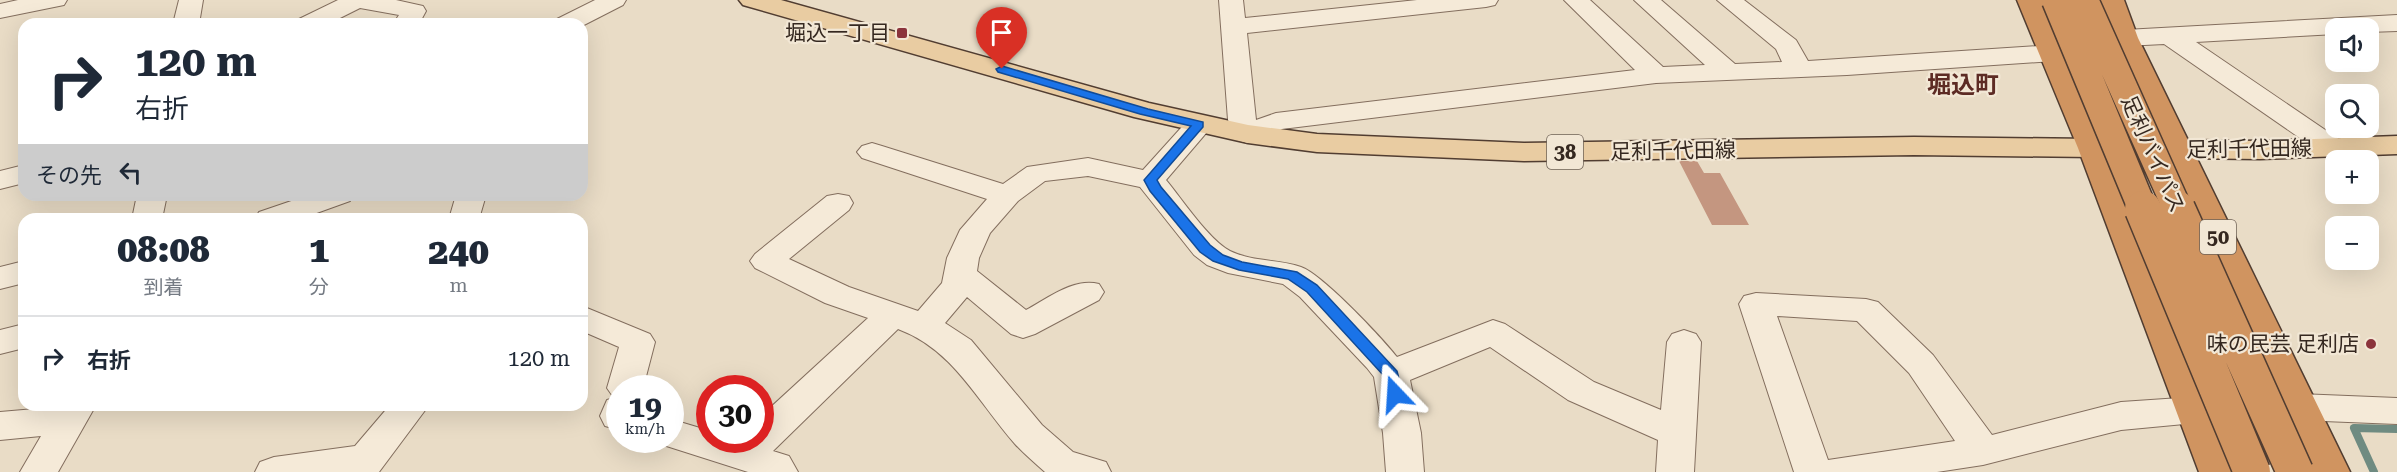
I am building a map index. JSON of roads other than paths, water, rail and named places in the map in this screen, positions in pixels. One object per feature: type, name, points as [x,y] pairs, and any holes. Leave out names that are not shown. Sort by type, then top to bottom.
[{"type":"highway","points":[[2030,0],[2093,148],[2219,472]]},
{"type":"highway","name":"足利バイパス","points":[[2056,0],[2252,472]]},
{"type":"highway","name":"足利バイパス","points":[[2084,0],[2295,472]]},
{"type":"highway","name":"50","points":[[2111,0],[2125,38],[2330,472]]},
{"type":"main road","name":"足利千代田線","points":[[752,0],[1144,111],[1248,134],[1368,147],[1524,152],[1914,146],[2177,150],[2397,145]]},
{"type":"street","points":[[0,11],[55,0]]},
{"type":"street","points":[[187,18],[191,0]]},
{"type":"street","points":[[320,18],[357,0],[414,11],[410,18]]},
{"type":"street","points":[[578,18],[614,0]]},
{"type":"street","points":[[1231,0],[1242,120],[1248,134],[1276,121],[1656,75],[1799,69],[2054,52]]},
{"type":"street","points":[[1576,0],[1656,75]]},
{"type":"street","points":[[1646,0],[1729,72]]},
{"type":"street","points":[[1729,0],[1787,45],[1799,69]]},
{"type":"street","points":[[1234,27],[1469,1]]},
{"type":"street","points":[[2125,38],[2397,23]]},
{"type":"street","points":[[2169,35],[2333,147]]},
{"type":"street","points":[[1150,180],[1199,124]]},
{"type":"street","points":[[872,153],[1007,195]]},
{"type":"street","points":[[743,456],[909,320],[958,286],[963,258],[976,230],[1007,195],[1037,173],[1088,167],[1150,180],[1205,248],[1218,258],[1239,266],[1292,275],[1312,289],[1391,374],[1402,433],[1405,472]]},
{"type":"street","points":[[0,180],[18,176]]},
{"type":"street","points":[[287,213],[322,201]]},
{"type":"street","points":[[838,203],[765,261],[837,295],[909,320],[959,349],[1029,435],[1061,464],[1092,472]]},
{"type":"street","points":[[0,279],[18,274]]},
{"type":"street","points":[[960,274],[1023,326],[1087,292]]},
{"type":"street","points":[[1813,472],[1756,304],[1866,310],[1921,364],[1983,451]]},
{"type":"street","points":[[588,320],[638,342],[629,375]]},
{"type":"street","points":[[1391,374],[1493,332],[1581,391],[1679,433]]},
{"type":"street","points":[[0,342],[18,338]]},
{"type":"street","points":[[1675,472],[1684,342]]},
{"type":"street","points":[[2299,407],[2397,411]]},
{"type":"street","points":[[1836,472],[1983,451],[2121,416],[2195,410]]},
{"type":"street","points":[[274,472],[363,465],[406,411]]},
{"type":"street","points":[[0,426],[74,412]]},
{"type":"street","points":[[39,472],[74,412]]},
{"type":"street","points":[[684,437],[775,466],[779,472]]},
{"type":"waterway","points":[[2374,472],[2354,428],[2397,429]]},
{"type":"place","name":"堀込一丁目","points":[[902,33]]},
{"type":"place","name":"味の民芸 足利店","points":[[2371,344]]},
{"type":"district","name":"堀込町","points":[[1963,85]]}]
